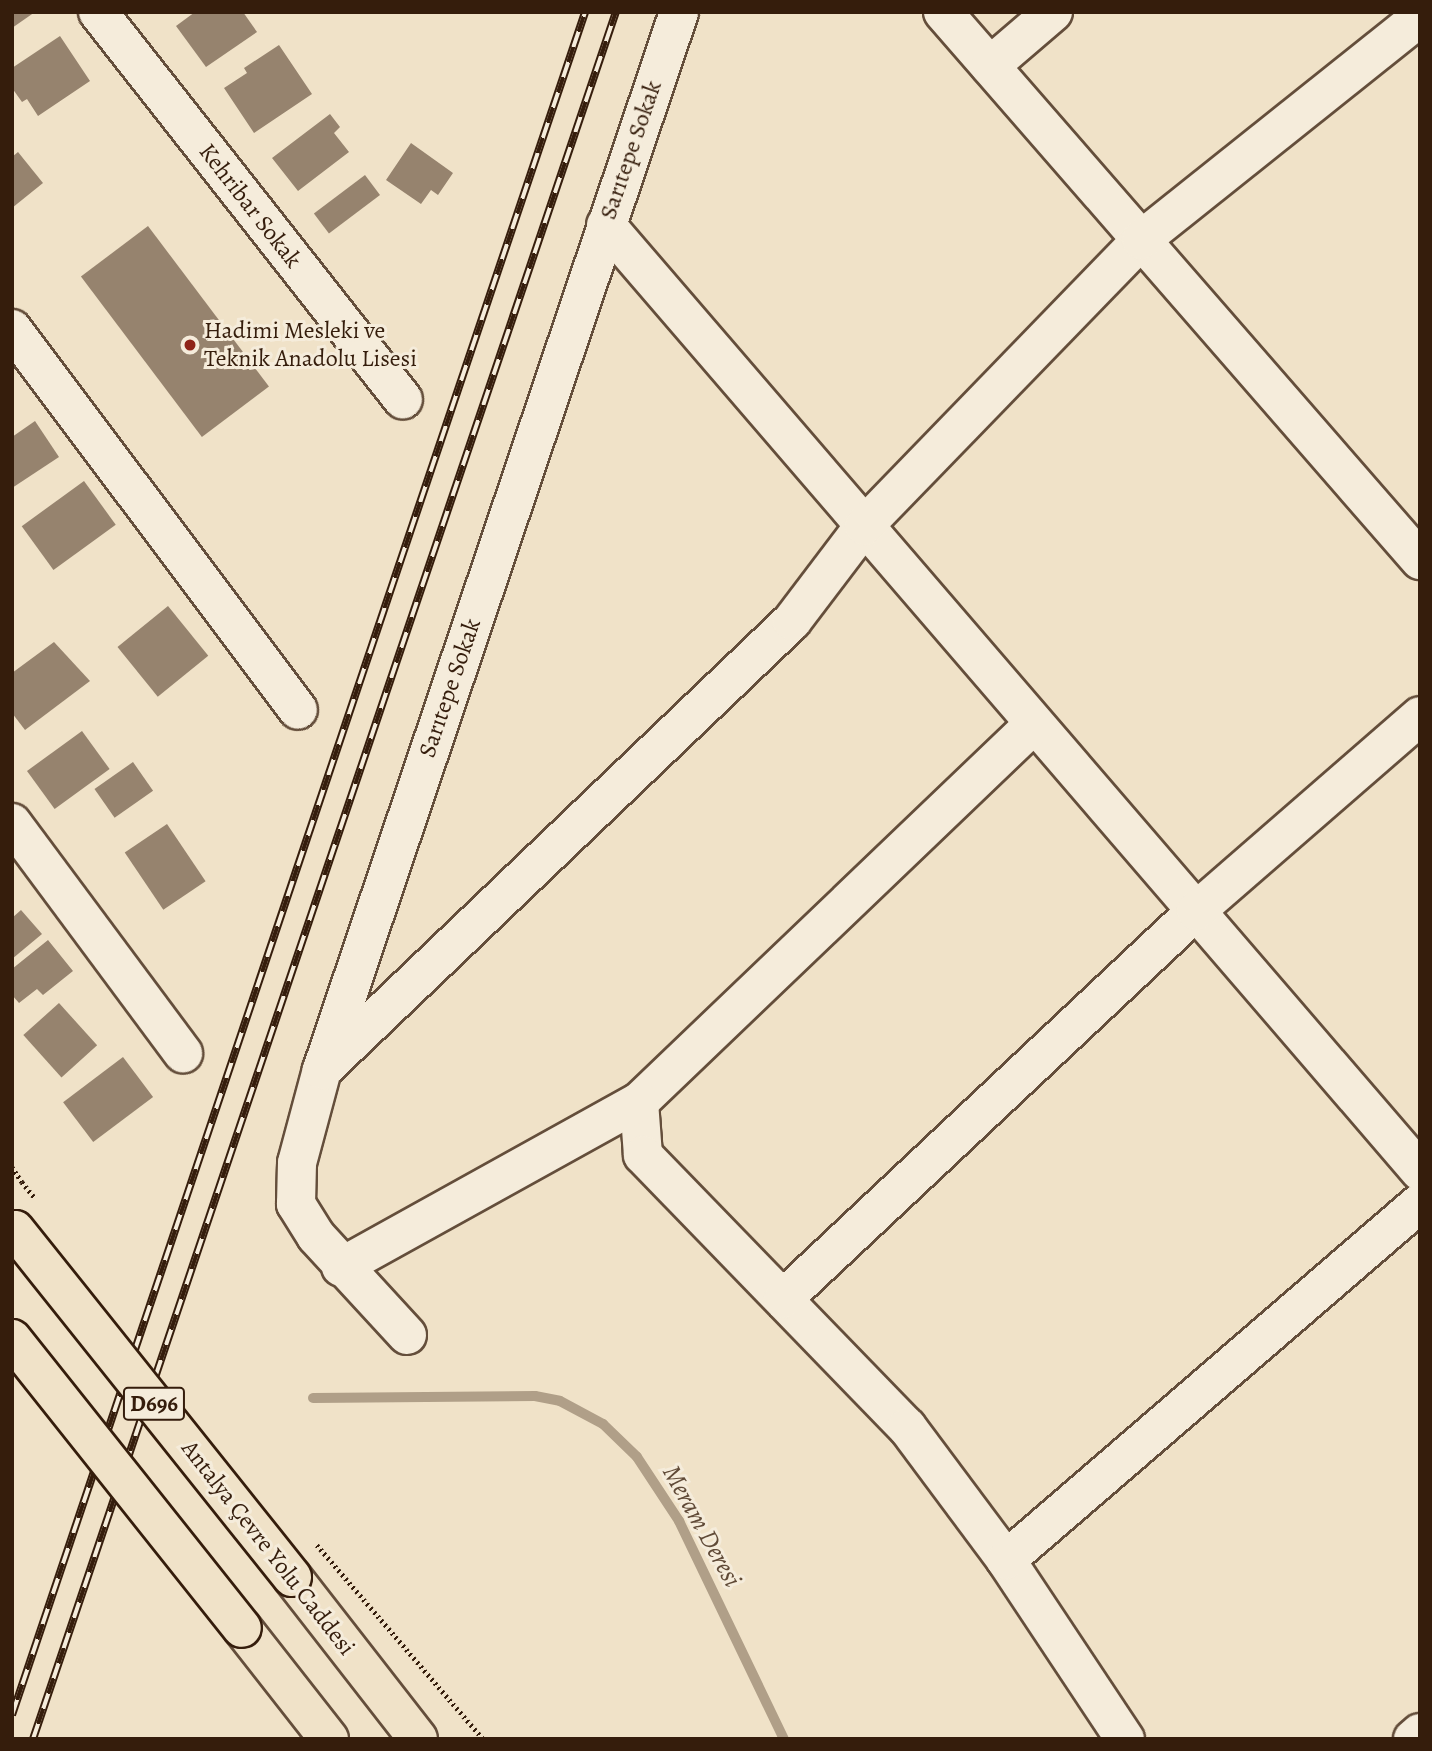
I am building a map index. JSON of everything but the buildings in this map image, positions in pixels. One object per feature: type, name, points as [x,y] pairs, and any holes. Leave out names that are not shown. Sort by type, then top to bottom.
[{"type":"highway","name":"Antalya Çevre Yolu Caddesi","points":[[14,1228],[418,1739]]},
{"type":"highway","name":"D696","points":[[12,1339],[329,1739]]},
{"type":"street","name":"Kehribar Sokak","points":[[98,12],[402,399]]},
{"type":"street","name":"Sarıtepe Sokak","points":[[407,1335],[341,1267],[316,1236],[296,1204],[297,1163],[322,1070],[679,12]]},
{"type":"street","points":[[943,12],[1420,560]]},
{"type":"street","points":[[990,66],[1053,12]]},
{"type":"street","points":[[322,1070],[792,621],[864,526],[1141,240],[1420,17]]},
{"type":"street","points":[[606,225],[1420,1171]]},
{"type":"street","points":[[12,329],[298,710]]},
{"type":"street","points":[[783,1300],[1196,911],[1420,716]]},
{"type":"street","points":[[341,1267],[639,1102],[1034,724]]},
{"type":"street","points":[[12,823],[183,1053]]},
{"type":"street","points":[[639,1102],[643,1156],[907,1427],[1006,1560],[1125,1739]]},
{"type":"street","points":[[1006,1560],[1420,1203]]},
{"type":"street","points":[[1413,1739],[1420,1733]]},
{"type":"path","points":[[12,1167],[22,1182]]},
{"type":"path","points":[[315,1543],[483,1739]]},
{"type":"waterway","name":"Meram Deresi","points":[[313,1398],[535,1396],[560,1401],[603,1424],[637,1457],[679,1521],[784,1739]]},
{"type":"railway","points":[[12,1715],[585,12]]},
{"type":"railway","points":[[33,1739],[616,12]]},
{"type":"place","name":"Hadimi Mesleki ve Teknik Anadolu Lisesi","points":[[190,345]]}]
